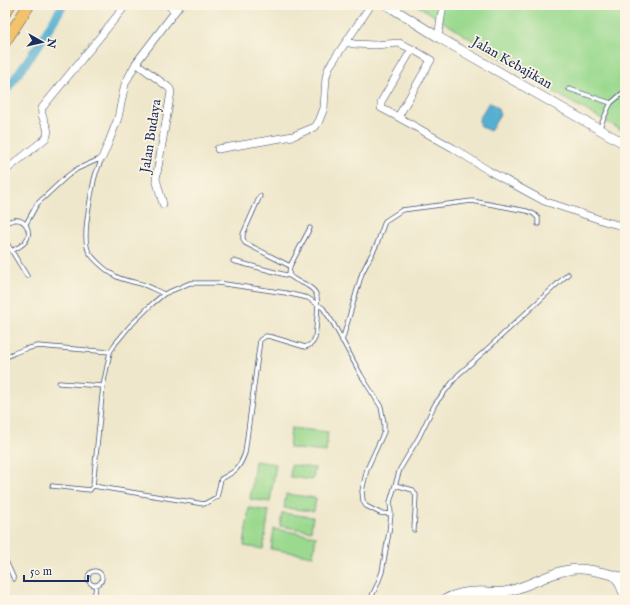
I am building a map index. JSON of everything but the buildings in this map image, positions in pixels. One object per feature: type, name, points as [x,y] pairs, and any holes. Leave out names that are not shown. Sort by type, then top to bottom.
[{"type":"main road","points":[[5,13],[10,5]]},
{"type":"main road","points":[[5,42],[29,5]]},
{"type":"street","points":[[5,171],[46,138],[48,130],[41,116],[42,108],[126,5]]},
{"type":"street","points":[[102,158],[118,118],[126,84],[136,63],[178,8],[168,5]]},
{"type":"street","points":[[218,150],[293,136],[315,127],[324,108],[326,77],[329,67],[371,5]]},
{"type":"street","name":"Jalan Kebajikan","points":[[387,5],[438,37],[625,144]]},
{"type":"street","points":[[438,37],[443,5]]},
{"type":"street","points":[[346,42],[375,45],[399,43],[431,60],[398,117]]},
{"type":"street","points":[[412,49],[381,102],[381,108],[544,201],[625,227]]},
{"type":"street","name":"Jalan Budaya","points":[[136,63],[168,87],[171,92],[156,179],[163,204]]},
{"type":"street","points":[[444,600],[465,592],[502,593],[515,590],[540,579],[570,569],[579,568],[625,578]]},
{"type":"street","points":[[613,576],[618,582],[623,597]]},
{"type":"lane","points":[[569,89],[611,103]]},
{"type":"lane","points":[[599,129],[611,103],[625,91]]},
{"type":"lane","points":[[26,224],[37,204],[66,177],[77,169],[102,158]]},
{"type":"lane","points":[[102,158],[96,172],[86,230],[88,251],[107,270],[118,277],[144,285],[164,294]]},
{"type":"lane","points":[[260,196],[243,234],[243,239],[245,243],[290,266]]},
{"type":"lane","points":[[342,341],[362,273],[377,244],[385,221],[402,210],[472,201],[527,211],[534,214],[538,218],[538,224]]},
{"type":"lane","points":[[5,224],[14,220],[22,221],[26,224],[29,232],[27,240],[24,244],[12,251]]},
{"type":"lane","points":[[290,276],[290,266],[310,228]]},
{"type":"lane","points":[[5,240],[27,276]]},
{"type":"lane","points":[[93,486],[204,504],[217,497],[221,479],[232,473],[241,464],[245,453],[260,340],[266,336],[305,347],[310,345],[315,338],[318,299],[315,292],[311,288],[290,276],[234,261]]},
{"type":"lane","points":[[370,600],[382,572],[389,532],[391,514],[390,502],[400,468],[419,437],[435,404],[458,375],[568,274]]},
{"type":"lane","points":[[52,486],[90,490],[93,486],[104,386],[110,352],[115,344],[129,327],[164,294],[190,283],[218,283],[286,293],[308,298],[323,308],[381,407],[384,432],[367,469],[362,491],[363,500],[366,506],[380,513],[391,514]]},
{"type":"lane","points":[[5,358],[19,351],[38,346],[110,352]]},
{"type":"lane","points":[[59,382],[104,386]]},
{"type":"lane","points":[[395,485],[414,490],[416,495],[414,530]]},
{"type":"lane","points":[[5,559],[14,580]]},
{"type":"lane","points":[[94,600],[96,585],[100,583],[102,577],[99,572],[93,571],[90,573],[88,579],[92,584],[96,585]]},
{"type":"green space","points":[[417,5],[625,5],[625,132],[562,97]]},
{"type":"green space","points":[[291,428],[328,432],[326,452],[289,448]]},
{"type":"green space","points":[[255,461],[276,464],[270,502],[250,499]]},
{"type":"green space","points":[[291,465],[315,468],[313,480],[290,477]]},
{"type":"green space","points":[[286,494],[316,498],[314,511],[284,508]]},
{"type":"green space","points":[[249,508],[269,511],[263,549],[244,546]]},
{"type":"green space","points":[[282,513],[313,517],[311,531],[280,526]]},
{"type":"green space","points":[[274,529],[316,536],[313,556],[271,549]]},
{"type":"water","points":[[489,102],[497,107],[500,115],[490,131],[480,126],[479,119]]},
{"type":"waterway","points":[[5,92],[38,46],[63,5]]}]
